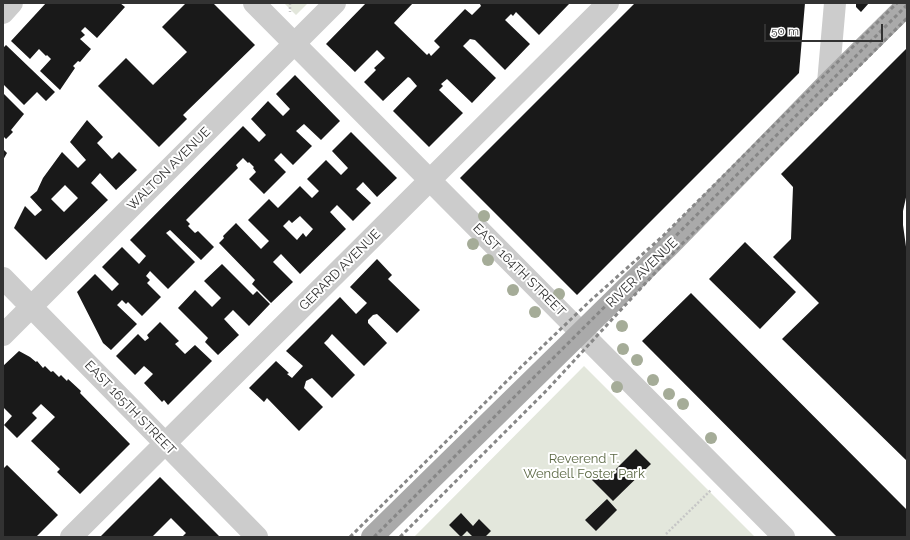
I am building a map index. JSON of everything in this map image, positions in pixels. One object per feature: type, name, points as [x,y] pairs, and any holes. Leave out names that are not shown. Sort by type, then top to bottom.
[{"type":"main road","name":"RIVER AVENUE","points":[[372,537],[666,249],[828,83],[907,5]]},
{"type":"street","points":[[3,13],[12,3]]},
{"type":"street","name":"EAST 164TH STREET","points":[[254,3],[784,537]]},
{"type":"street","name":"WALTON AVENUE","points":[[3,335],[335,3]]},
{"type":"street","name":"GERARD AVENUE","points":[[72,537],[608,3]]},
{"type":"street","points":[[828,83],[835,3]]},
{"type":"street","name":"EAST 165TH STREET","points":[[3,278],[257,537]]},
{"type":"path","points":[[290,3],[291,16]]},
{"type":"path","points":[[666,534],[713,488]]},
{"type":"green space","points":[[284,3],[308,3],[296,15]]},
{"type":"green space","name":"Reverend T. Wendell Foster Park","points":[[584,366],[755,537],[414,537]]},
{"type":"building","points":[[46,3],[120,3],[125,7],[97,38],[85,27],[81,31],[85,35],[80,39],[91,49],[80,62],[78,61],[73,66],[75,68],[60,90],[40,71],[51,59],[47,55],[46,56],[39,49],[30,59],[11,41]]},
{"type":"building","points":[[186,3],[213,3],[255,45],[183,115],[187,119],[159,147],[98,86],[126,58],[153,85],[187,52],[162,27]]},
{"type":"building","points":[[366,3],[413,3],[394,23],[427,55],[429,53],[431,56],[440,47],[434,41],[465,9],[472,15],[481,6],[481,3],[570,3],[539,35],[516,12],[513,16],[511,14],[505,20],[530,44],[505,70],[475,40],[470,39],[463,46],[496,78],[472,103],[447,79],[441,84],[443,86],[439,90],[463,113],[429,147],[393,111],[417,86],[410,78],[408,77],[383,101],[364,82],[376,70],[374,68],[385,58],[377,50],[355,72],[326,44]]},
{"type":"building","points":[[635,3],[805,3],[799,73],[577,295],[460,178]]},
{"type":"building","points":[[856,3],[869,3],[861,12],[856,7]]},
{"type":"building","points":[[6,45],[55,92],[46,101],[37,92],[24,105],[3,84],[3,48]]},
{"type":"building","points":[[907,48],[907,193],[903,211],[903,225],[907,254],[907,461],[782,339],[819,303],[773,257],[791,239],[793,187],[781,174]]},
{"type":"building","points":[[295,75],[340,121],[321,140],[304,124],[296,131],[312,146],[293,165],[281,153],[274,160],[286,172],[264,194],[249,179],[256,172],[253,168],[254,167],[243,158],[236,165],[238,168],[186,220],[190,224],[188,226],[195,233],[198,231],[214,247],[201,260],[170,230],[166,233],[195,262],[168,289],[150,271],[146,276],[150,280],[147,283],[161,297],[142,316],[128,302],[126,304],[122,300],[117,305],[137,324],[111,350],[103,343],[77,292],[95,274],[112,291],[119,284],[102,267],[122,247],[139,264],[146,256],[130,240],[243,126],[259,142],[266,135],[251,119],[268,101],[283,116],[290,109],[276,94]]},
{"type":"building","points":[[3,93],[24,114],[11,130],[13,132],[6,139],[3,136]]},
{"type":"building","points":[[87,120],[103,137],[97,143],[112,159],[119,152],[137,170],[116,190],[100,173],[91,183],[108,200],[46,260],[14,228],[25,206],[35,216],[42,210],[30,197],[37,191],[43,178],[62,152],[78,168],[86,160],[70,142]],"holes":[[[65,185],[78,198],[64,212],[51,199]]]},
{"type":"building","points":[[351,132],[397,178],[377,197],[363,182],[356,189],[371,203],[353,221],[337,205],[330,212],[346,229],[300,274],[281,254],[273,262],[293,282],[271,303],[252,284],[255,280],[219,243],[224,238],[223,236],[236,223],[261,249],[269,241],[248,220],[269,199],[278,208],[300,186],[312,198],[319,191],[307,179],[326,160],[341,175],[348,168],[332,151]],"holes":[[[300,216],[313,229],[306,237],[303,233],[297,240],[283,226],[289,220],[292,223]]]},
{"type":"building","points":[[3,149],[7,153],[3,160]]},
{"type":"building","points":[[745,242],[796,292],[760,329],[709,279]]},
{"type":"building","points":[[377,259],[392,275],[388,279],[420,310],[397,333],[377,314],[373,315],[368,320],[368,323],[387,343],[364,366],[332,334],[324,343],[355,375],[332,398],[312,378],[306,381],[304,388],[323,407],[299,431],[267,398],[264,402],[249,388],[276,361],[289,373],[287,374],[292,378],[303,366],[286,351],[340,297],[356,314],[367,303],[350,287]]},
{"type":"building","points":[[222,264],[253,295],[257,291],[270,304],[249,326],[233,310],[224,319],[239,335],[218,355],[205,342],[208,338],[178,308],[195,290],[212,307],[221,298],[204,281]]},
{"type":"building","points":[[691,293],[907,510],[907,537],[837,537],[642,341]]},
{"type":"building","points":[[160,322],[179,341],[175,344],[185,354],[195,345],[212,361],[168,405],[164,400],[162,402],[144,383],[153,374],[144,366],[135,375],[116,356],[138,334],[145,341],[149,338],[147,335]]},
{"type":"building","points":[[19,351],[36,362],[37,361],[43,368],[45,366],[59,377],[61,375],[67,381],[68,379],[130,444],[80,494],[57,472],[60,469],[31,441],[55,417],[41,404],[32,413],[37,418],[17,438],[4,425],[12,416],[3,407],[3,366]]},
{"type":"building","points":[[636,449],[651,464],[613,501],[592,480],[603,470],[609,476]]},
{"type":"building","points":[[7,465],[58,515],[36,537],[3,537],[3,469]]},
{"type":"building","points":[[160,477],[220,537],[182,537],[186,533],[171,518],[152,537],[100,537]]},
{"type":"building","points":[[607,499],[617,510],[596,531],[585,520]]},
{"type":"building","points":[[461,513],[473,526],[479,519],[491,531],[485,537],[473,537],[467,531],[461,537],[449,525]]},
{"type":"railway","points":[[350,537],[521,367],[590,301],[663,236],[897,3]]},
{"type":"railway","points":[[374,537],[907,5]]},
{"type":"railway","points":[[400,537],[547,390],[677,249],[907,18]]}]
